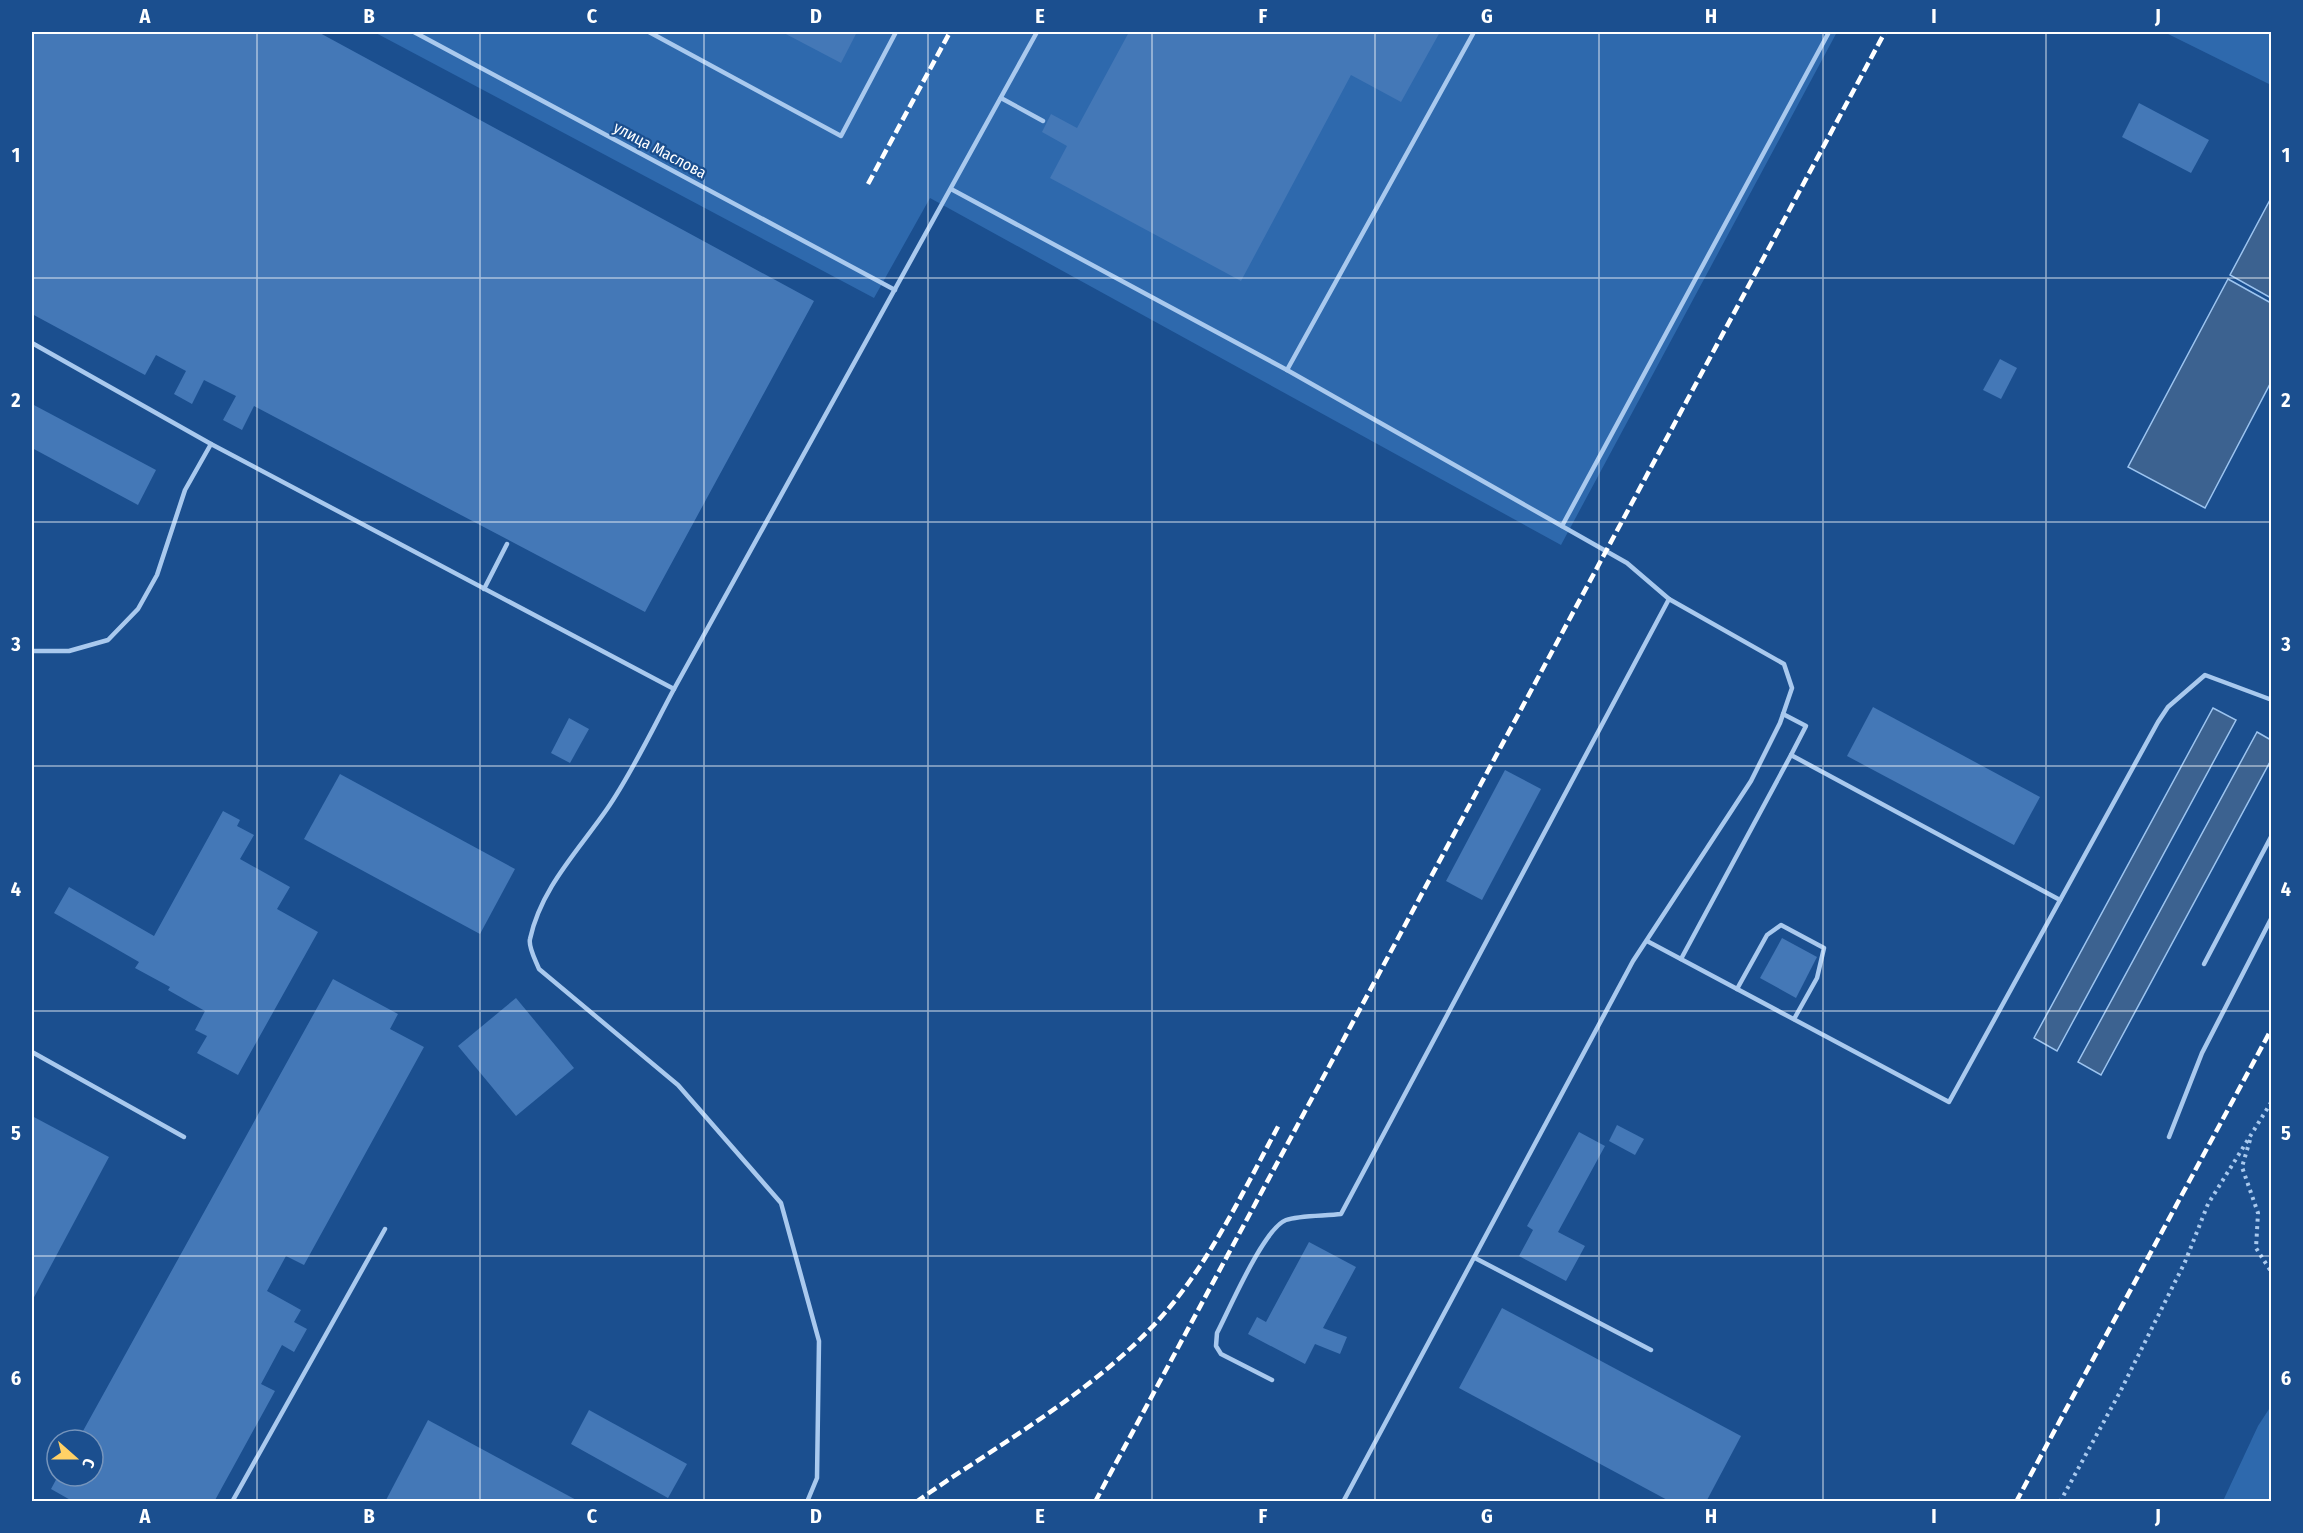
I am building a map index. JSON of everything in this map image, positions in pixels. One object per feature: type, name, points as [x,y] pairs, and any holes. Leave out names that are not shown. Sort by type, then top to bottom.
[{"type":"lane","name":"улица Маслова","points":[[414,32],[895,290]]},
{"type":"lane","points":[[649,32],[841,136],[896,32]]},
{"type":"lane","points":[[807,1502],[816,1478],[819,1341],[781,1203],[678,1084],[539,969],[529,942],[548,892],[567,861],[607,809],[1037,32]]},
{"type":"lane","points":[[1287,370],[1474,32]]},
{"type":"lane","points":[[1562,526],[1829,32]]},
{"type":"lane","points":[[1001,98],[1043,121]]},
{"type":"lane","points":[[951,189],[1287,370],[1627,562],[1669,599],[1784,664],[1791,688],[1784,714],[1751,781],[1633,961],[1343,1502]]},
{"type":"lane","points":[[32,343],[211,444],[674,689]]},
{"type":"lane","points":[[32,651],[69,651],[108,640],[138,609],[157,575],[186,490],[211,444]]},
{"type":"lane","points":[[484,589],[507,544]]},
{"type":"lane","points":[[1272,1380],[1221,1354],[1216,1347],[1216,1333],[1265,1240],[1277,1225],[1287,1219],[1341,1214],[1669,599]]},
{"type":"lane","points":[[1647,941],[1950,1102],[2168,707],[2205,675],[2271,700]]},
{"type":"lane","points":[[1681,959],[1806,726],[1784,714]]},
{"type":"lane","points":[[1791,755],[2060,900]]},
{"type":"lane","points":[[2204,964],[2271,835]]},
{"type":"lane","points":[[2169,1137],[2202,1053],[2271,917]]},
{"type":"lane","points":[[1737,989],[1767,934],[1781,925],[1824,948],[1817,978],[1794,1019]]},
{"type":"lane","points":[[32,1052],[184,1137]]},
{"type":"lane","points":[[232,1502],[385,1229]]},
{"type":"lane","points":[[1475,1258],[1651,1350]]},
{"type":"path","points":[[2060,1502],[2125,1382],[2185,1262],[2208,1204],[2271,1101]]},
{"type":"path","points":[[2252,1133],[2242,1167],[2258,1213],[2256,1248],[2271,1273]]},
{"type":"shaded area","points":[[374,32],[1837,32],[1561,545],[930,198],[874,298]]},
{"type":"shaded area","points":[[2164,32],[2271,32],[2271,85]]},
{"type":"shaded area","points":[[2271,198],[2271,298],[2230,275]]},
{"type":"shaded area","points":[[2228,279],[2271,303],[2271,382],[2205,508],[2128,467]]},
{"type":"shaded area","points":[[2213,708],[2236,720],[2057,1051],[2034,1038]]},
{"type":"shaded area","points":[[2257,732],[2271,740],[2271,760],[2101,1075],[2078,1062]]},
{"type":"shaded area","points":[[2271,1406],[2271,1501],[2223,1501],[2258,1426]]},
{"type":"building","points":[[32,32],[318,32],[814,301],[645,612],[254,406],[242,430],[223,420],[236,396],[204,380],[192,404],[174,394],[186,371],[156,355],[145,375],[32,314]]},
{"type":"building","points":[[782,32],[857,32],[841,63]]},
{"type":"building","points":[[1129,32],[1440,32],[1401,102],[1351,75],[1241,281],[1050,178],[1067,146],[1042,132],[1051,114],[1077,128]]},
{"type":"building","points":[[2139,103],[2209,140],[2191,173],[2122,137]]},
{"type":"building","points":[[2000,359],[2017,368],[2001,399],[1983,390]]},
{"type":"building","points":[[32,404],[156,470],[138,505],[32,448]]},
{"type":"building","points":[[1873,707],[2040,797],[2014,845],[1847,756]]},
{"type":"building","points":[[569,718],[589,729],[570,763],[551,753]]},
{"type":"building","points":[[1505,770],[1541,789],[1482,900],[1446,881]]},
{"type":"building","points":[[340,774],[515,869],[480,934],[304,839]]},
{"type":"building","points":[[223,811],[240,820],[237,826],[254,835],[240,859],[290,887],[277,909],[318,932],[238,1075],[197,1053],[207,1036],[195,1030],[205,1011],[168,990],[170,987],[135,968],[139,962],[54,913],[69,887],[154,936]]},
{"type":"building","points":[[1782,938],[1817,957],[1796,998],[1760,978]]},
{"type":"building","points":[[333,979],[398,1014],[390,1029],[424,1047],[304,1265],[286,1256],[267,1291],[301,1310],[294,1322],[307,1329],[294,1352],[282,1345],[261,1384],[275,1391],[214,1502],[74,1502],[51,1489],[105,1488],[105,1428],[85,1428]]},
{"type":"building","points":[[516,998],[574,1068],[516,1116],[458,1046]]},
{"type":"building","points":[[32,1116],[109,1157],[32,1301]]},
{"type":"building","points":[[1617,1125],[1644,1139],[1635,1155],[1609,1141]]},
{"type":"building","points":[[1579,1132],[1605,1146],[1558,1232],[1585,1246],[1566,1281],[1519,1256],[1533,1230],[1527,1226]]},
{"type":"building","points":[[1309,1242],[1356,1267],[1323,1328],[1347,1337],[1340,1354],[1315,1344],[1305,1364],[1248,1334],[1257,1317],[1266,1322]]},
{"type":"building","points":[[1502,1308],[1741,1436],[1706,1502],[1671,1502],[1459,1388]]},
{"type":"building","points":[[589,1410],[687,1464],[668,1498],[571,1444]]},
{"type":"building","points":[[428,1420],[580,1502],[385,1502]]},
{"type":"railway","points":[[868,184],[950,32]]},
{"type":"railway","points":[[1095,1502],[1885,32]]},
{"type":"railway","points":[[2016,1502],[2272,1028]]},
{"type":"railway","points":[[916,1502],[1052,1411],[1117,1360],[1147,1332],[1174,1302],[1204,1260],[1280,1123]]}]
